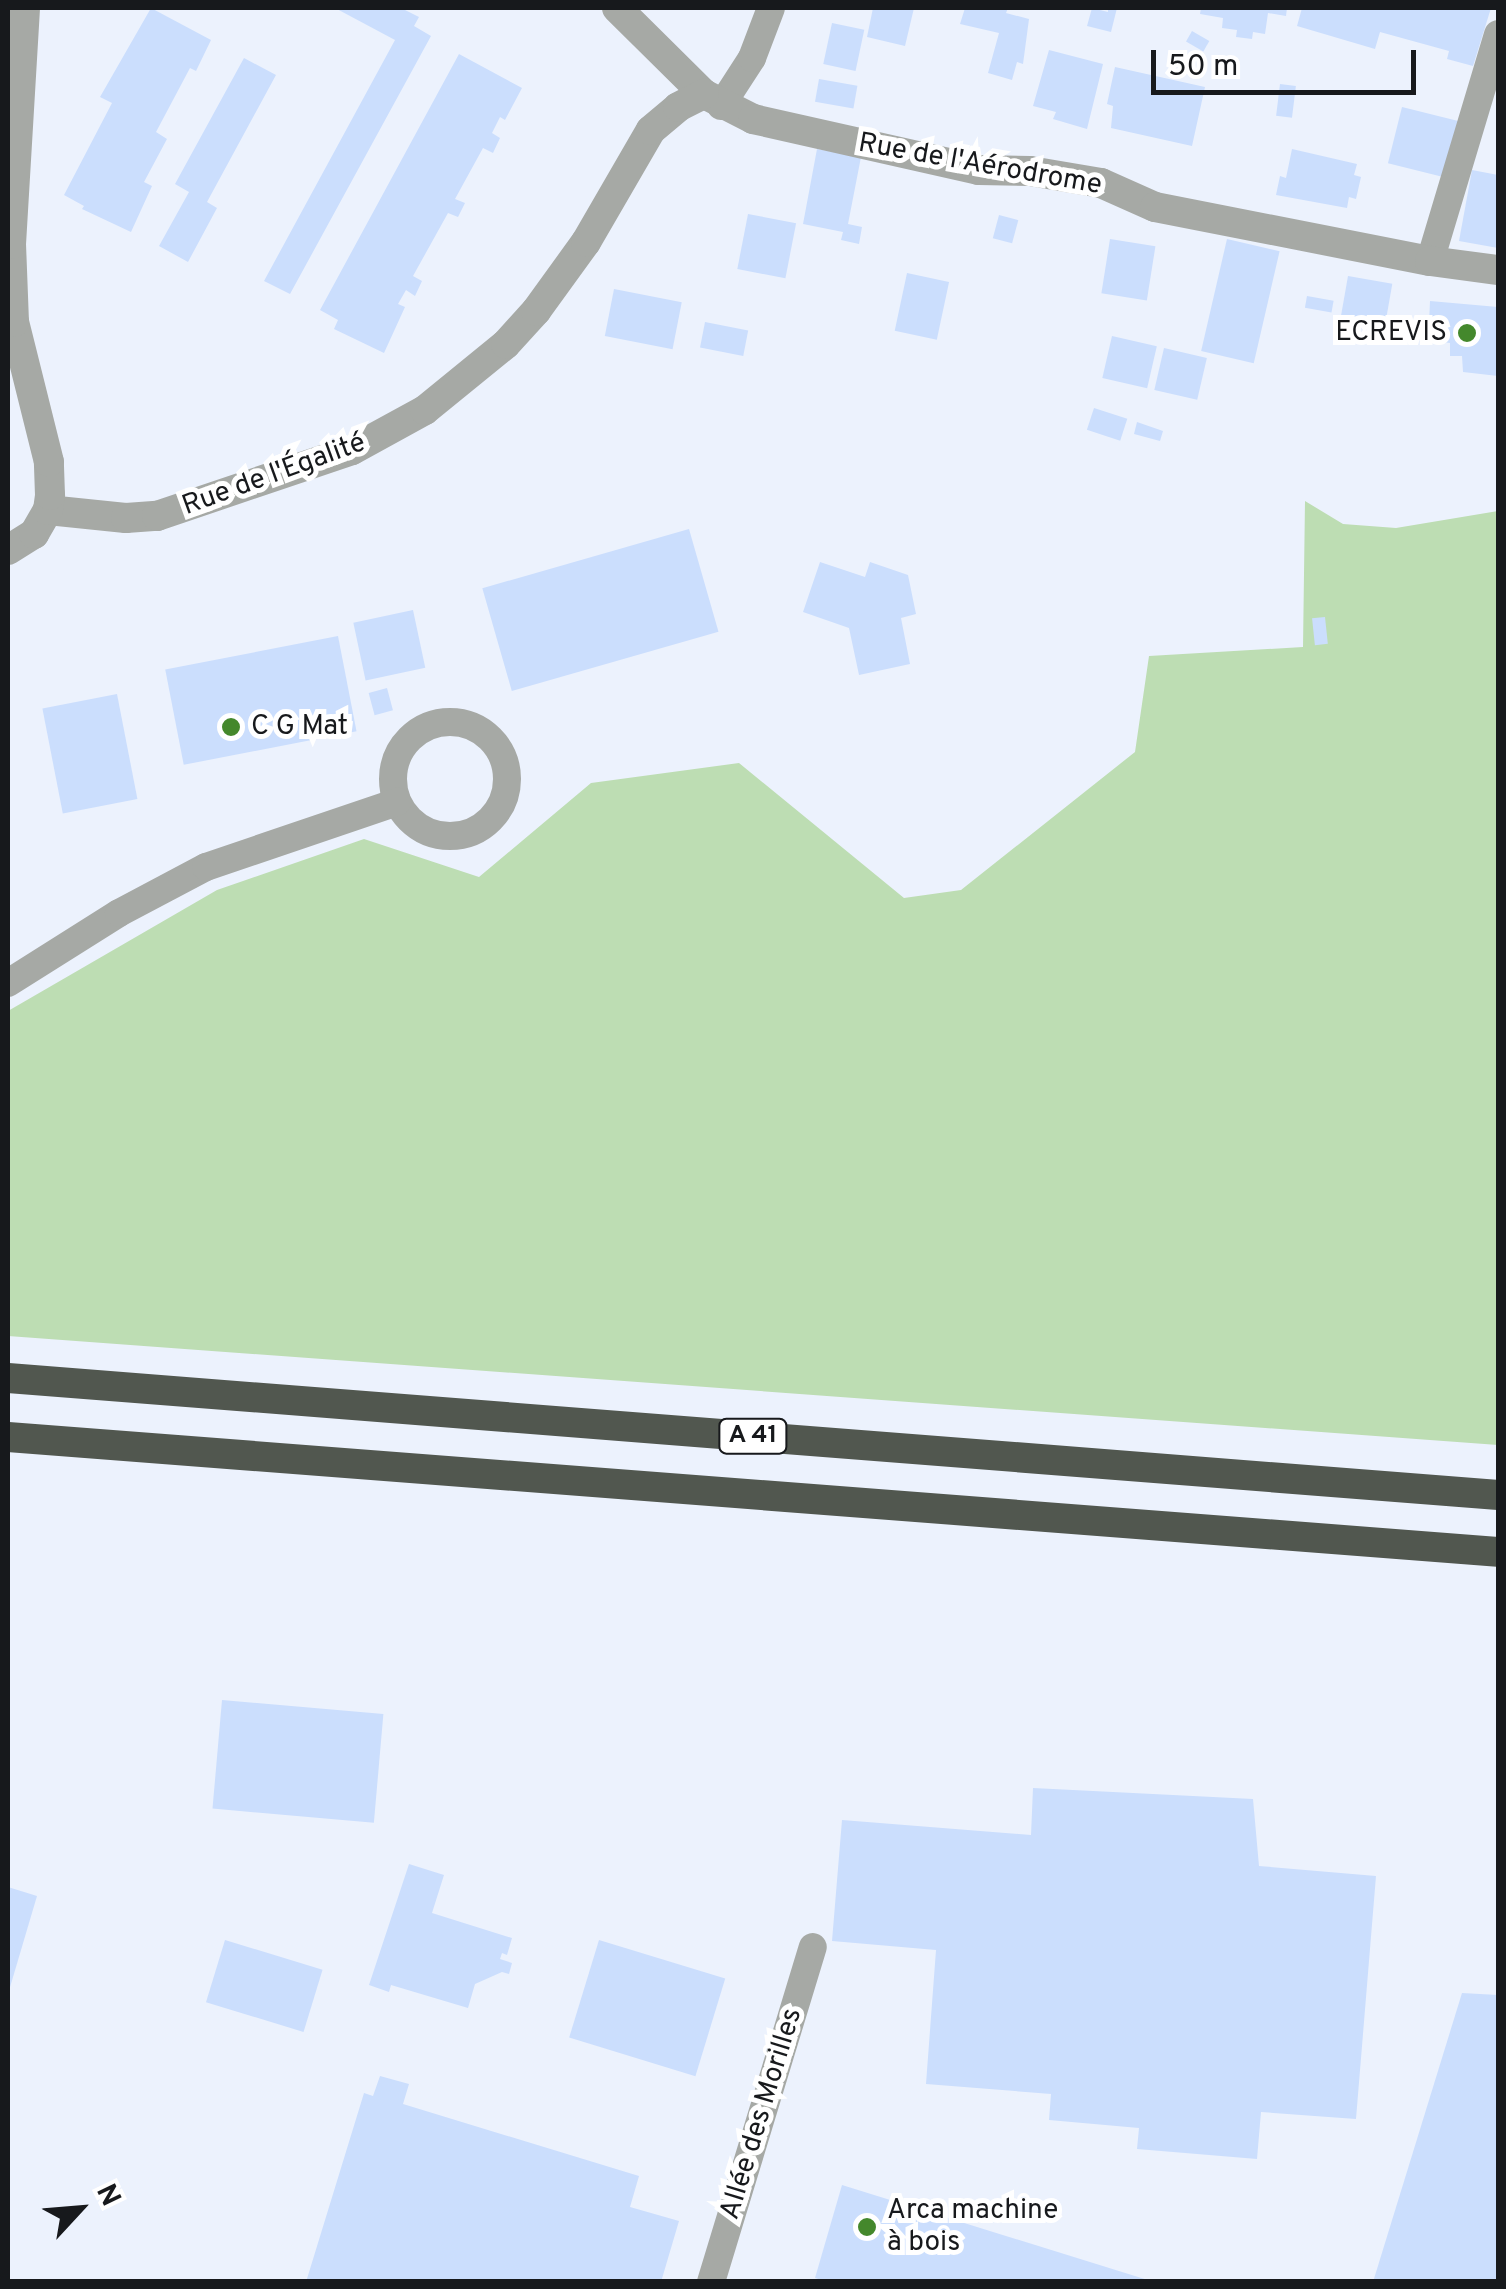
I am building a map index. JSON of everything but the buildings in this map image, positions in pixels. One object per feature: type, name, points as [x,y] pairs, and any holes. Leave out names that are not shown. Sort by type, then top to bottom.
[{"type":"highway","name":"A 41","points":[[8,1378],[1498,1495]]},
{"type":"highway","name":"A 41","points":[[8,1436],[1498,1552]]},
{"type":"street","points":[[8,550],[34,534],[48,510],[49,462],[14,322],[11,244],[24,8]]},
{"type":"street","name":"Rue de l'Aérodrome","points":[[617,8],[713,100],[753,119],[980,170],[1030,171],[1100,184],[1156,207],[1430,261],[1498,270]]},
{"type":"street","points":[[713,100],[752,58],[771,8]]},
{"type":"street","points":[[1430,261],[1498,34]]},
{"type":"street","name":"Rue de l'Égalité","points":[[48,510],[126,518],[158,516],[352,450],[425,410],[455,390],[526,322],[586,242],[652,130],[678,107],[713,100]]},
{"type":"street","points":[[440,722],[472,726],[499,748],[508,783],[503,802],[478,830],[440,836],[422,830],[397,802],[394,766],[400,750],[424,727],[440,722]]},
{"type":"street","points":[[8,983],[119,913],[206,866],[397,802]]},
{"type":"street","name":"Allée des Morilles","points":[[711,2282],[814,1947]]},
{"type":"green space","points":[[1305,501],[1343,524],[1396,528],[1498,511],[1498,1445],[8,1336],[8,1011],[217,890],[364,839],[479,877],[591,783],[739,763],[904,898],[961,890],[1135,752],[1149,656],[1303,647]]},
{"type":"place","name":"ECREVIS","points":[[1467,333]]},
{"type":"place","name":"C G Mat","points":[[231,727]]},
{"type":"place","name":"Arca machine à bois","points":[[867,2227]]}]
